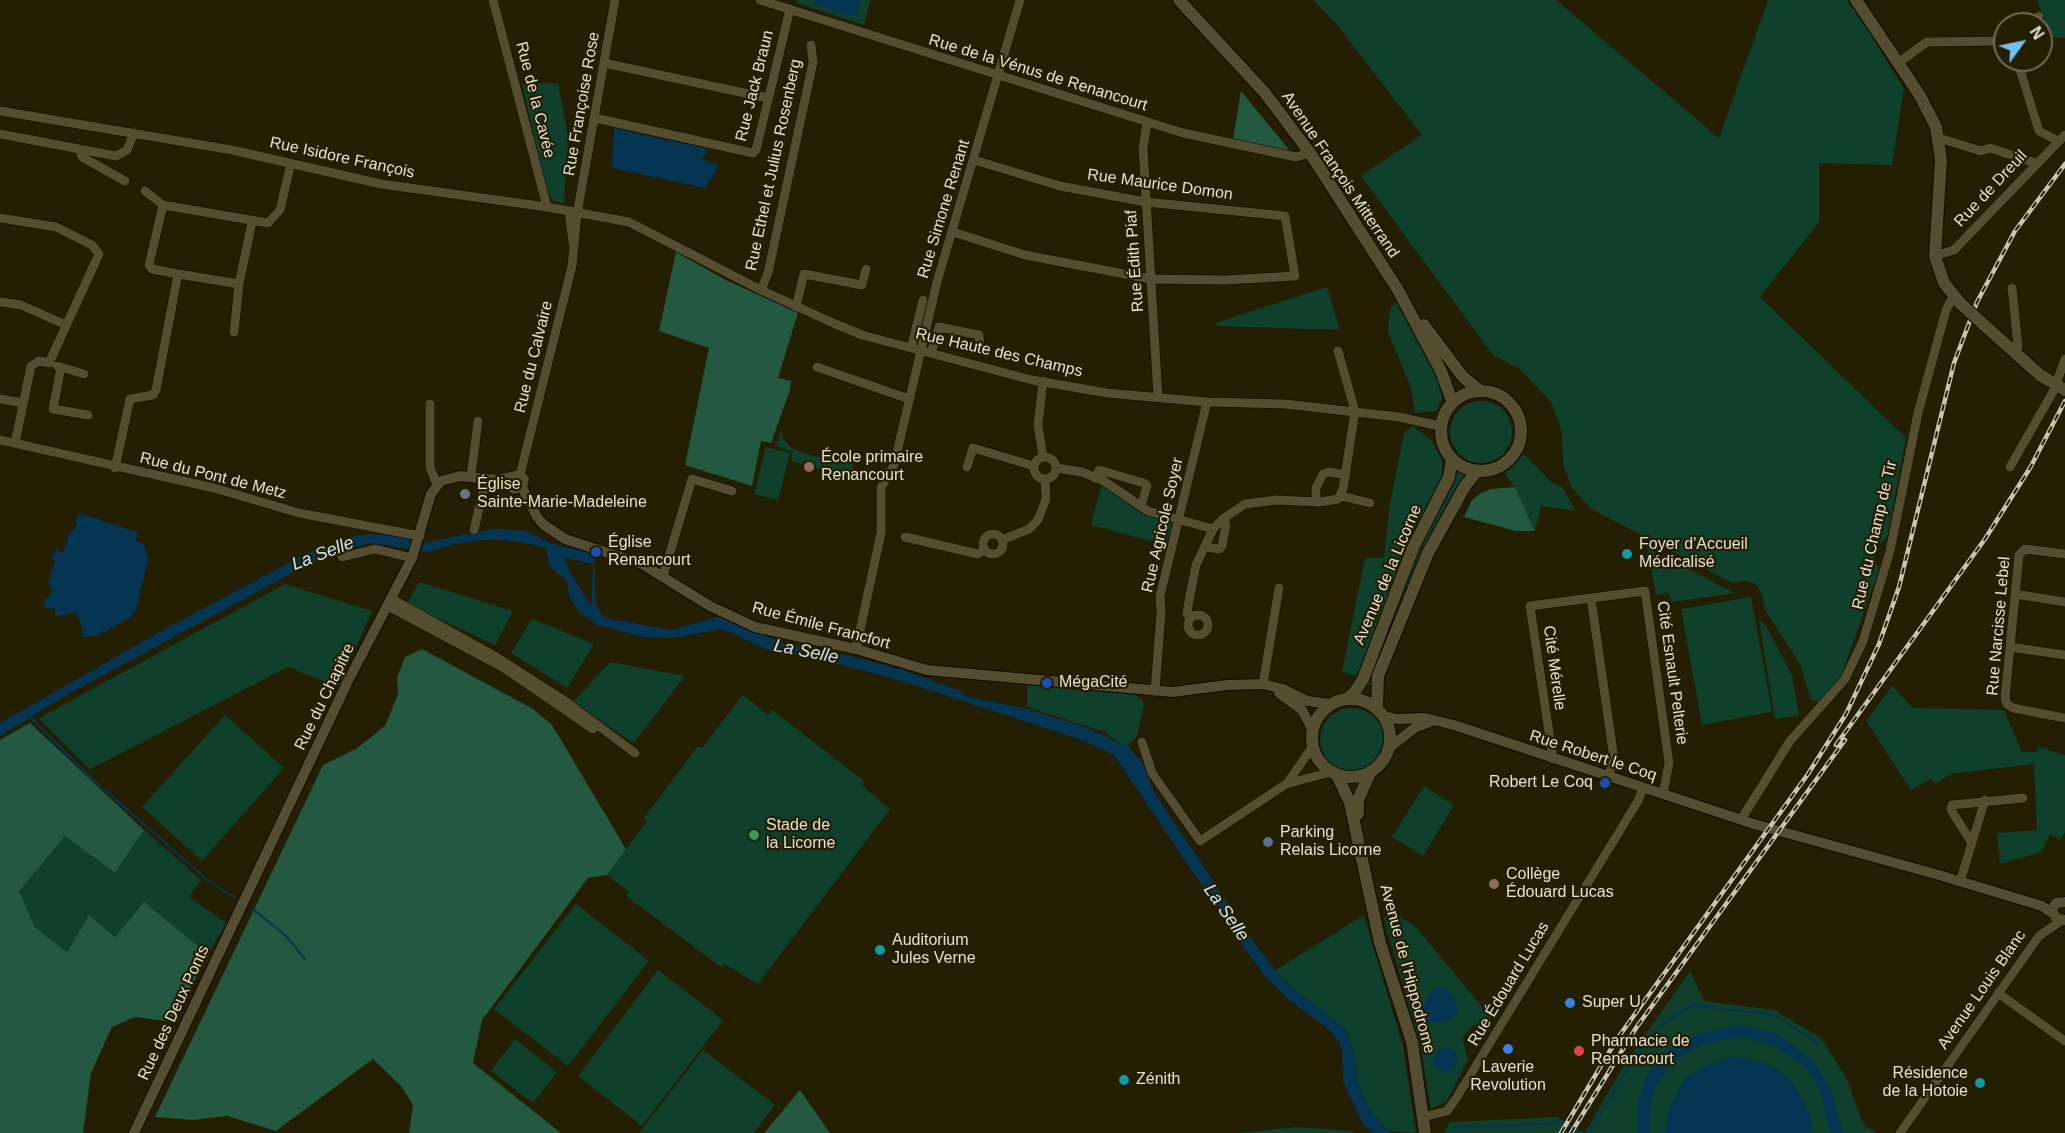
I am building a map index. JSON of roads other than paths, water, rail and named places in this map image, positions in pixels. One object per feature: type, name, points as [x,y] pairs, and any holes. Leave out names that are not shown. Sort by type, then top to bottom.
[{"type":"main road","name":"Avenue François Mitterrand","points":[[1179,0],[1264,93],[1310,153],[1398,290],[1463,377],[1479,390]]},
{"type":"main road","points":[[1856,0],[1930,114],[1939,138],[1941,160],[1935,256],[1938,270],[1957,301],[2016,354],[2062,388]]},
{"type":"main road","name":"Avenue François Mitterrand","points":[[1398,290],[1441,371],[1452,401]]},
{"type":"main road","points":[[1479,390],[1504,398],[1514,407],[1520,419],[1521,432],[1512,456],[1496,468],[1477,471],[1468,469],[1452,459],[1444,450],[1440,426],[1444,412],[1452,401],[1460,395],[1479,390]]},
{"type":"main road","name":"Avenue de la Licorne","points":[[1346,699],[1354,693],[1363,679],[1413,548],[1449,477],[1452,459]]},
{"type":"main road","name":"Avenue de la Licorne","points":[[1381,712],[1378,676],[1428,553],[1465,486],[1477,471]]},
{"type":"main road","points":[[1346,699],[1368,703],[1381,712],[1391,736],[1390,747],[1383,762],[1370,773],[1354,777],[1334,773],[1319,760],[1313,746],[1313,730],[1319,716],[1331,704],[1346,699]]},
{"type":"main road","name":"Avenue de l'Hippodrome","points":[[1334,773],[1348,793],[1380,943],[1412,1042],[1425,1133]]},
{"type":"main road","name":"Avenue de l'Hippodrome","points":[[1361,849],[1358,800],[1370,773]]},
{"type":"street","name":"Rue de la Cavée","points":[[493,0],[547,207]]},
{"type":"street","name":"Rue Françoise Rose","points":[[573,213],[595,118],[615,0]]},
{"type":"street","name":"Rue de la Vénus de Renancourt","points":[[760,0],[1147,123],[1296,158],[1310,153]]},
{"type":"street","name":"Rue Simone Renant","points":[[927,352],[937,282],[1020,0]]},
{"type":"street","name":"Rue Jack Braun","points":[[595,118],[753,153],[756,150],[790,9]]},
{"type":"street","points":[[1898,63],[1927,42],[1993,41]]},
{"type":"street","name":"Rue Ethel et Julius Rosenberg","points":[[761,290],[768,273],[813,62],[811,45]]},
{"type":"street","points":[[604,63],[768,98]]},
{"type":"street","points":[[2021,72],[2039,131],[2062,138]]},
{"type":"street","name":"Rue Isidore François","points":[[0,111],[231,150],[381,184],[547,207],[573,213]]},
{"type":"street","name":"Rue Édith Piaf","points":[[1147,123],[1143,148],[1158,397]]},
{"type":"street","points":[[0,134],[116,156],[127,150],[135,133]]},
{"type":"street","points":[[1939,138],[1981,151],[1990,148],[2036,163]]},
{"type":"street","name":"Rue de Dreuil","points":[[1935,256],[1954,250],[2062,138]]},
{"type":"street","points":[[80,150],[82,157],[125,181]]},
{"type":"street","name":"Rue Maurice Domon","points":[[974,160],[1060,186],[1146,202],[1285,216],[1295,276],[1225,280],[1151,279]]},
{"type":"street","points":[[145,191],[164,205],[268,223],[275,219],[280,210],[291,163]]},
{"type":"street","points":[[164,205],[149,265],[152,269],[238,284]]},
{"type":"street","name":"Rue Haute des Champs","points":[[573,213],[629,222],[796,307],[862,335],[1043,381],[1107,393],[1208,402],[1285,404],[1354,411],[1440,426]]},
{"type":"street","name":"Rue du Calvaire","points":[[514,479],[572,266],[573,245],[578,226],[573,213]]},
{"type":"street","points":[[0,218],[56,227],[97,249],[99,254],[49,363]]},
{"type":"street","points":[[234,332],[238,284],[252,222]]},
{"type":"street","points":[[953,231],[1025,255],[1151,279]]},
{"type":"street","points":[[796,307],[804,274],[862,285],[866,268]]},
{"type":"street","points":[[115,468],[130,399],[153,395],[156,390],[178,274]]},
{"type":"street","points":[[2012,288],[2018,346],[2016,354]]},
{"type":"street","points":[[911,348],[923,300]]},
{"type":"street","name":"Rue du Champ de Tir","points":[[1742,818],[1790,741],[1845,679],[1863,641],[1890,551],[1918,413],[1946,310],[1957,301]]},
{"type":"street","points":[[0,302],[21,305],[66,325]]},
{"type":"street","points":[[856,649],[881,533],[881,488],[894,465],[909,399],[927,352],[939,327],[979,335],[980,350]]},
{"type":"street","points":[[1338,351],[1354,411],[1341,496]]},
{"type":"street","points":[[2010,467],[2062,388],[2065,359]]},
{"type":"street","points":[[15,443],[31,366],[39,361],[84,374]]},
{"type":"street","points":[[61,367],[54,409],[88,415]]},
{"type":"street","points":[[817,368],[909,399]]},
{"type":"street","points":[[1043,381],[1038,425],[1043,457]]},
{"type":"street","points":[[0,399],[23,403]]},
{"type":"street","name":"Rue Agricole Soyer","points":[[1155,691],[1161,612],[1160,596],[1208,402]]},
{"type":"street","points":[[430,404],[430,467],[437,485],[446,478],[471,476],[498,480],[514,479]]},
{"type":"street","points":[[471,476],[478,421]]},
{"type":"street","name":"Rue du Pont de Metz","points":[[0,440],[115,468],[214,488],[299,513],[419,538]]},
{"type":"street","points":[[967,467],[973,448],[1034,466],[1039,477],[1046,479],[1055,474],[1056,468],[1053,459],[1043,457]]},
{"type":"street","points":[[1034,466],[1043,457]]},
{"type":"street","points":[[1056,468],[1082,472],[1095,478],[1124,493],[1148,511],[1213,529]]},
{"type":"street","points":[[1095,478],[1099,470],[1144,483],[1147,486],[1141,506]]},
{"type":"street","points":[[1316,502],[1316,488],[1323,474],[1329,472],[1346,475]]},
{"type":"street","points":[[474,530],[486,478]]},
{"type":"street","name":"Rue Émile Francfort","points":[[514,479],[525,482],[522,487],[537,518],[555,533],[565,539],[642,564],[710,606],[755,627],[856,649],[927,670],[1155,691]]},
{"type":"street","points":[[663,576],[692,479],[732,491]]},
{"type":"street","points":[[1002,540],[1029,529],[1038,520],[1046,499],[1046,479]]},
{"type":"street","name":"Rue du Chapitre","points":[[241,905],[348,681],[414,555],[429,499],[437,485]]},
{"type":"street","points":[[1191,618],[1188,614],[1190,591],[1196,565],[1213,529],[1224,518],[1245,504],[1260,501],[1331,501],[1341,496],[1370,503]]},
{"type":"street","points":[[1205,547],[1219,549],[1222,546],[1226,525],[1224,518]]},
{"type":"street","points":[[984,550],[983,540],[988,535],[998,535],[1002,540]]},
{"type":"street","points":[[905,537],[978,554],[984,550]]},
{"type":"street","points":[[984,550],[990,554],[999,552],[1002,540]]},
{"type":"street","points":[[342,557],[375,549],[414,555]]},
{"type":"street","name":"Rue Narcisse Lebel","points":[[2065,554],[2022,550],[2019,555],[2005,698],[2007,704],[2065,718]]},
{"type":"street","points":[[1266,685],[1279,588]]},
{"type":"street","name":"Cité Esnault Pelterie","points":[[1591,598],[1645,591],[1669,763],[1663,794]]},
{"type":"street","points":[[2014,594],[2065,602]]},
{"type":"street","points":[[1591,598],[1614,759],[1608,777]]},
{"type":"street","name":"Cité Mérelle","points":[[1552,759],[1530,606],[1591,598]]},
{"type":"street","points":[[390,603],[498,657],[565,701],[634,753]]},
{"type":"street","points":[[2010,647],[2065,655]]},
{"type":"street","points":[[1155,691],[1173,692],[1227,685],[1266,685],[1283,689],[1307,701],[1331,704]]},
{"type":"street","points":[[1266,685],[1302,710],[1313,730]]},
{"type":"street","name":"Rue Robert le Coq","points":[[1381,712],[1436,721],[1481,733],[1643,788],[1742,818],[1772,823],[1823,841],[1960,882]]},
{"type":"street","points":[[1390,747],[1416,727],[1436,721]]},
{"type":"street","points":[[1142,742],[1152,773],[1200,842],[1286,784],[1313,746]]},
{"type":"street","points":[[1286,784],[1334,773]]},
{"type":"street","name":"Rue Édouard Lucas","points":[[1423,1117],[1447,1111],[1455,1101],[1638,801],[1643,788]]},
{"type":"street","points":[[1971,843],[1951,807],[1985,800],[2023,798]]},
{"type":"street","points":[[1985,800],[1960,882],[2058,911]]},
{"type":"street","name":"Rue des Deux Ponts","points":[[134,1133],[241,905]]},
{"type":"street","name":"Avenue Louis Blanc","points":[[1900,1133],[2058,911]]},
{"type":"street","points":[[1998,993],[2065,1041]]},
{"type":"water","points":[[815,0],[861,0],[857,17],[814,4]]},
{"type":"water","points":[[614,128],[708,149],[702,159],[719,166],[705,188],[612,168]]},
{"type":"water","points":[[79,513],[137,532],[136,542],[141,542],[145,546],[148,559],[136,610],[130,618],[97,636],[81,637],[83,632],[76,612],[55,617],[55,609],[44,608],[45,599],[53,592],[48,583],[55,561],[51,559],[57,548],[60,553],[64,551],[69,534],[78,525],[75,521]]},
{"type":"water","name":"La Selle","points":[[492,529],[524,530],[550,543],[594,554],[596,604],[602,616],[671,630],[717,617],[723,618],[780,642],[816,651],[846,655],[903,670],[958,690],[968,697],[1024,708],[1082,726],[1129,747],[1143,764],[1154,792],[1253,941],[1284,981],[1346,1030],[1354,1054],[1358,1083],[1368,1107],[1390,1133],[1373,1133],[1363,1124],[1343,1081],[1342,1050],[1339,1042],[1326,1027],[1289,1000],[1265,976],[1114,755],[1081,740],[905,682],[816,658],[768,650],[722,629],[673,638],[644,637],[597,625],[579,612],[569,596],[567,581],[550,567],[546,549],[536,545],[505,540],[482,540],[455,544],[428,552],[420,551],[423,543]],"holes":[[[565,558],[593,564],[591,606],[569,570]]]},
{"type":"water","name":"La Selle","points":[[373,534],[413,538],[410,549],[371,543],[348,549],[307,565],[67,695],[0,736],[0,723],[165,629],[307,553],[354,536]]},
{"type":"water","points":[[1438,987],[1446,989],[1453,996],[1458,1011],[1448,1021],[1429,1023],[1423,1016],[1423,1009],[1429,995]]},
{"type":"water","points":[[1737,1025],[1777,1034],[1812,1060],[1830,1087],[1843,1133],[1831,1133],[1820,1090],[1806,1067],[1773,1045],[1743,1037],[1708,1042],[1687,1052],[1672,1064],[1655,1087],[1649,1113],[1649,1133],[1637,1133],[1637,1105],[1646,1078],[1655,1064],[1671,1049],[1699,1034]]},
{"type":"water","points":[[1445,1048],[1454,1051],[1457,1060],[1454,1069],[1445,1072],[1436,1069],[1433,1060],[1436,1051]]},
{"type":"water","points":[[1734,1056],[1768,1064],[1788,1077],[1804,1101],[1811,1120],[1812,1133],[1665,1133],[1669,1108],[1684,1080],[1701,1068]]},
{"type":"waterway","points":[[28,715],[90,777],[212,884],[235,897]]},
{"type":"waterway","points":[[253,909],[286,936],[305,959]]},
{"type":"waterway","points":[[1589,1133],[1624,1074],[1658,1027],[1693,1005],[1774,1015],[1818,1043]]},
{"type":"waterway","points":[[1453,1127],[1547,1124],[1557,1120],[1581,1133]]},
{"type":"railway","points":[[1561,1133],[1617,1039],[1808,774],[1846,714],[1879,644],[1899,587],[1954,363],[1977,302],[2015,231],[2065,164]]},
{"type":"railway","points":[[1836,745],[1985,539],[2030,468],[2065,401]]},
{"type":"railway","points":[[1571,1133],[1636,1028],[1845,740]]},
{"type":"place","name":"École primaire Renancourt","points":[[809,467]]},
{"type":"place","name":"Église Sainte-Marie-Madeleine","points":[[465,494]]},
{"type":"place","name":"Église Renancourt","points":[[596,552]]},
{"type":"place","name":"Foyer d'Accueil Médicalisé","points":[[1627,554]]},
{"type":"place","name":"MégaCité","points":[[1047,683]]},
{"type":"place","name":"Robert Le Coq","points":[[1605,783]]},
{"type":"place","name":"Stade de la Licorne","points":[[754,835]]},
{"type":"place","name":"Parking Relais Licorne","points":[[1268,842]]},
{"type":"place","name":"Collège Édouard Lucas","points":[[1494,884]]},
{"type":"place","name":"Auditorium Jules Verne","points":[[880,950]]},
{"type":"place","name":"Super U","points":[[1570,1003]]},
{"type":"place","name":"Laverie Revolution","points":[[1508,1049]]},
{"type":"place","name":"Pharmacie de Renancourt","points":[[1579,1051]]},
{"type":"place","name":"Zénith","points":[[1124,1080]]},
{"type":"place","name":"Résidence de la Hotoie","points":[[1980,1083]]}]
